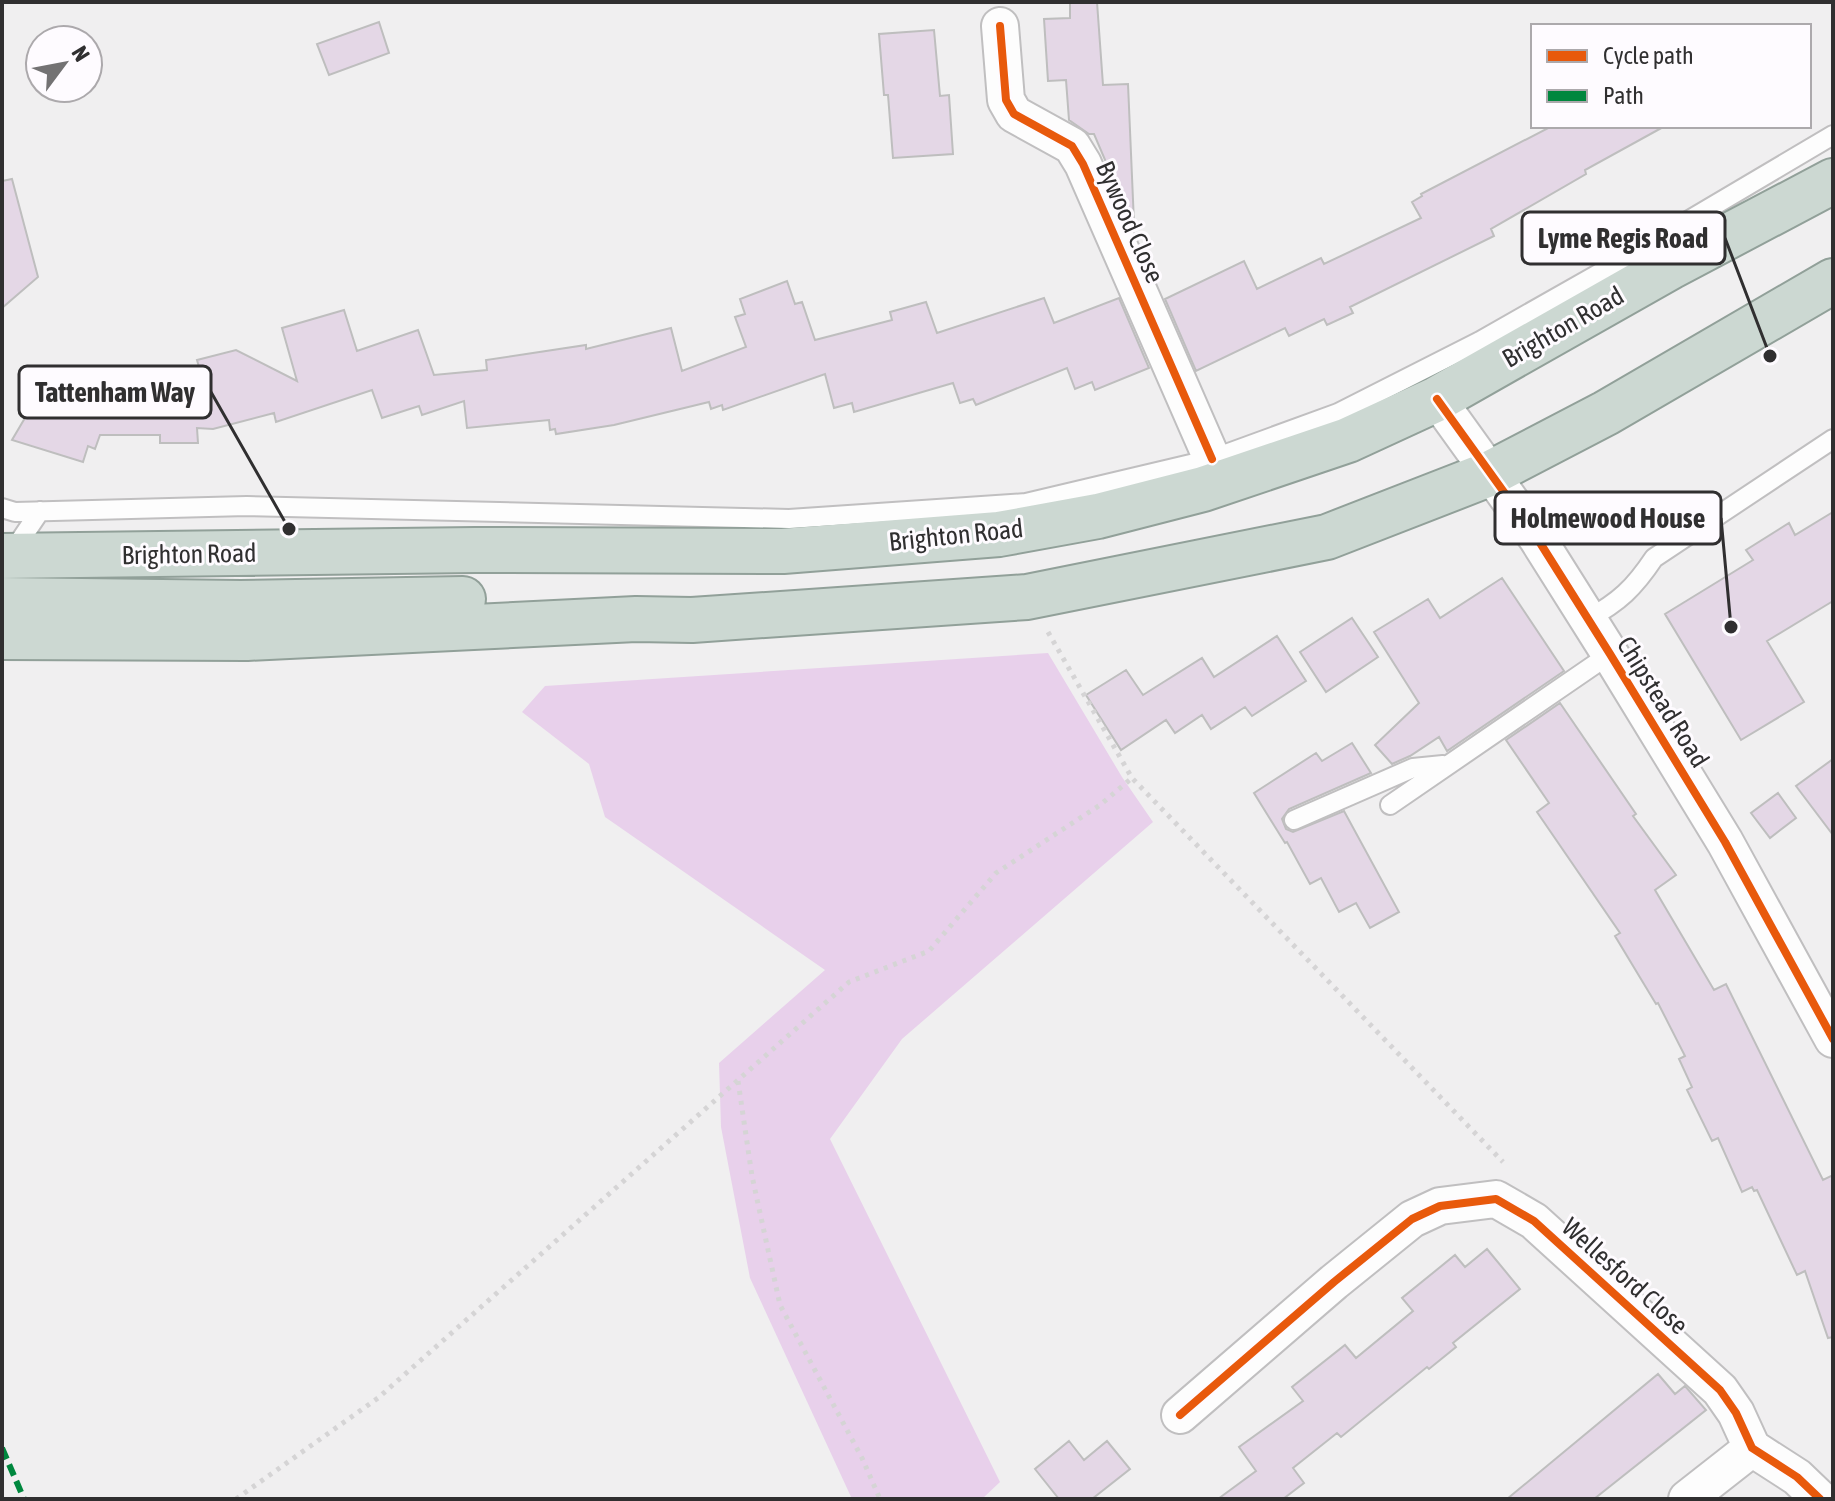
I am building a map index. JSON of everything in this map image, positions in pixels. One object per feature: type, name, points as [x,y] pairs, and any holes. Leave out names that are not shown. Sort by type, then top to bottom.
[{"type":"highway","name":"Brighton Road","points":[[6,556],[475,550],[783,551],[999,534],[1098,516],[1203,489],[1348,440],[1437,399],[1656,275],[1833,181]]},
{"type":"highway","points":[[2,637],[247,638],[636,619],[692,620],[1027,597],[1327,537],[1489,474],[1606,413],[1833,281]]},
{"type":"highway","points":[[2,600],[241,603],[488,598],[636,619]]},
{"type":"street","name":"Bywood Close","points":[[1000,26],[1006,100],[1014,114],[1072,146],[1083,164],[1212,459]]},
{"type":"street","name":"Chipstead Road","points":[[1437,399],[1537,538],[1725,842],[1819,975],[1833,1039]]},
{"type":"street","name":"Wellesford Close","points":[[1180,1415],[1412,1219],[1440,1206],[1496,1199],[1534,1221],[1720,1390],[1736,1413],[1752,1448]]},
{"type":"street","points":[[1687,1499],[1752,1448],[1797,1477],[1820,1499]]},
{"type":"lane","points":[[2,508],[15,512],[247,506],[789,519],[1026,503],[1212,459],[1338,413],[1480,341],[1833,135]]},
{"type":"lane","points":[[1588,619],[1618,602],[1639,581],[1654,558],[1833,439]]},
{"type":"lane","points":[[6,556],[40,511]]},
{"type":"lane","points":[[1390,805],[1610,654]]},
{"type":"lane","points":[[1294,820],[1413,768],[1445,765]]},
{"type":"path","points":[[1027,597],[1132,778],[1513,1172],[1534,1221]]},
{"type":"path","points":[[236,1499],[378,1398],[849,982],[929,951],[996,873],[1100,805],[1132,778]]},
{"type":"path","points":[[738,1081],[752,1176],[780,1305],[862,1458],[880,1499]]},
{"type":"shaded area","points":[[1048,653],[1122,777],[1153,822],[902,1039],[830,1139],[1000,1482],[982,1499],[852,1499],[750,1278],[721,1127],[719,1063],[825,970],[605,817],[589,764],[522,712],[545,686]]},
{"type":"building","points":[[1070,2],[1097,2],[1103,85],[1128,84],[1134,223],[1094,134],[1089,134],[1069,120],[1066,80],[1048,81],[1044,19],[1070,18]]},
{"type":"building","points":[[379,22],[389,53],[329,75],[317,44]]},
{"type":"building","points":[[934,30],[940,96],[949,95],[953,154],[893,158],[879,34]]},
{"type":"building","points":[[1548,128],[1661,128],[1585,170],[1586,174],[1491,229],[1494,236],[1350,307],[1353,313],[1327,325],[1324,319],[1289,336],[1285,328],[1196,371],[1165,299],[1244,261],[1257,289],[1321,258],[1324,264],[1421,218],[1412,202],[1421,194]]},
{"type":"building","points":[[12,179],[38,277],[2,308],[2,181]]},
{"type":"building","points":[[787,281],[795,304],[802,302],[815,340],[892,320],[890,312],[926,302],[937,333],[1044,298],[1054,323],[1119,298],[1149,368],[1095,390],[1092,382],[1075,389],[1067,368],[976,405],[973,399],[960,403],[953,383],[854,412],[852,403],[834,408],[825,374],[723,410],[722,405],[711,409],[709,402],[614,425],[556,434],[555,429],[550,430],[549,420],[467,428],[464,401],[422,415],[419,406],[382,418],[372,390],[276,422],[274,413],[213,429],[197,428],[198,443],[160,443],[160,435],[100,435],[95,449],[88,446],[83,462],[12,440],[45,384],[69,391],[71,388],[116,406],[116,368],[199,367],[197,360],[236,350],[297,381],[282,328],[344,310],[357,351],[418,330],[434,375],[487,370],[486,360],[586,345],[586,349],[671,328],[682,371],[746,347],[735,317],[745,314],[740,299]]},
{"type":"building","points":[[1833,512],[1833,601],[1767,641],[1804,702],[1741,740],[1665,614],[1753,560],[1746,550],[1789,523],[1795,535]]},
{"type":"building","points":[[1502,578],[1564,671],[1447,751],[1439,737],[1392,764],[1375,745],[1419,703],[1374,632],[1428,599],[1440,618]]},
{"type":"building","points":[[1352,618],[1378,657],[1326,692],[1300,652]]},
{"type":"building","points":[[1277,636],[1306,681],[1252,716],[1245,707],[1211,729],[1202,715],[1175,733],[1166,720],[1121,750],[1086,695],[1126,670],[1143,695],[1202,658],[1214,677]]},
{"type":"building","points":[[1560,703],[1636,814],[1633,816],[1676,875],[1655,890],[1714,990],[1726,984],[1823,1180],[1833,1175],[1833,1337],[1828,1338],[1805,1271],[1797,1275],[1757,1190],[1754,1191],[1752,1187],[1742,1192],[1718,1138],[1712,1141],[1687,1090],[1692,1087],[1679,1059],[1685,1056],[1658,1003],[1615,936],[1620,933],[1537,812],[1549,803],[1506,740]]},
{"type":"building","points":[[1352,743],[1371,773],[1289,809],[1282,819],[1286,829],[1293,832],[1344,811],[1399,912],[1370,928],[1356,903],[1339,912],[1321,878],[1310,884],[1287,842],[1254,793],[1316,753],[1322,761]]},
{"type":"building","points":[[1833,759],[1833,835],[1796,786]]},
{"type":"building","points":[[1778,793],[1796,818],[1770,838],[1751,813]]},
{"type":"building","points":[[1487,1249],[1520,1289],[1453,1343],[1456,1347],[1429,1369],[1427,1367],[1341,1437],[1337,1433],[1293,1468],[1304,1483],[1283,1499],[1218,1499],[1256,1471],[1239,1447],[1303,1401],[1292,1387],[1345,1345],[1356,1358],[1413,1311],[1402,1298],[1455,1255],[1465,1267]]},
{"type":"building","points":[[1658,1374],[1675,1394],[1685,1386],[1706,1410],[1594,1499],[1507,1499]]},
{"type":"building","points":[[1069,1441],[1084,1460],[1107,1441],[1130,1469],[1092,1499],[1059,1499],[1035,1469]]},
{"type":"marked path","points":[[2,1448],[24,1499]]},
{"type":"cycle path","points":[[1000,26],[1006,100],[1014,114],[1072,146],[1083,164],[1212,459]]},
{"type":"cycle path","points":[[1437,399],[1537,538],[1610,654],[1725,842],[1833,1039]]},
{"type":"cycle path","points":[[1180,1415],[1412,1219],[1440,1206],[1496,1199],[1534,1221],[1720,1390],[1736,1413],[1752,1448],[1797,1477],[1820,1499]]},
{"type":"place","name":"Lyme Regis Road","points":[[1770,356]]},
{"type":"place","name":"Tattenham Way","points":[[289,529]]},
{"type":"place","name":"Holmewood House","points":[[1731,627]]}]
